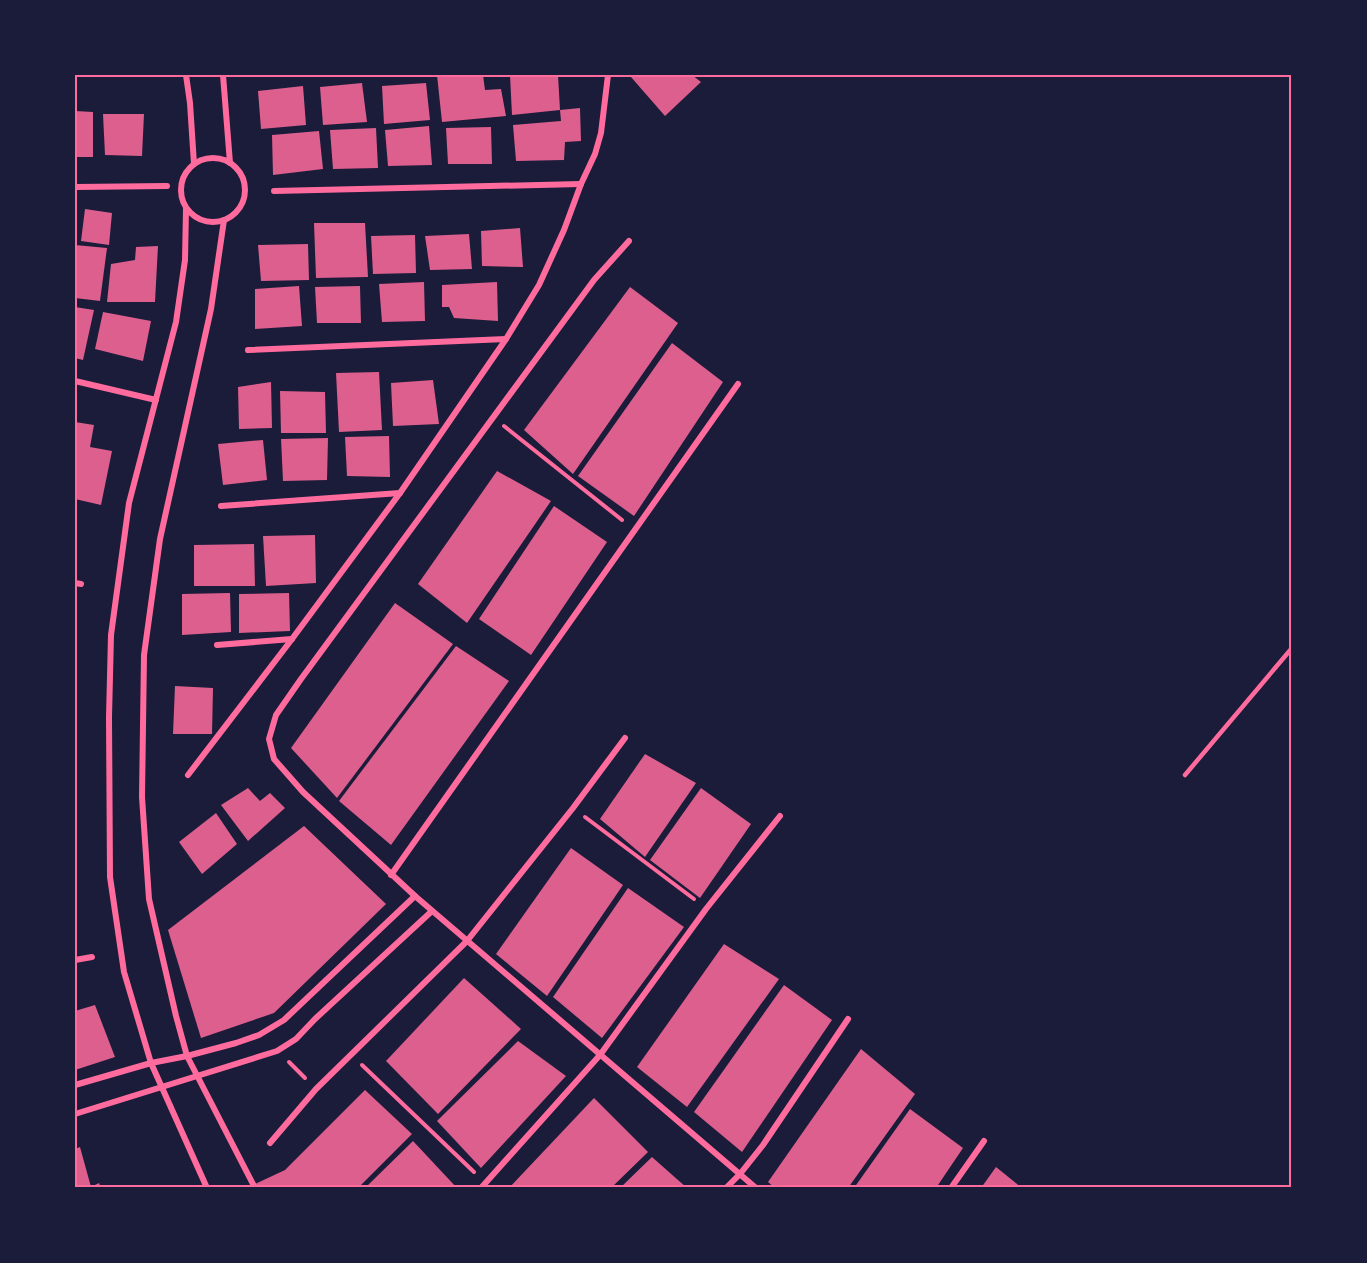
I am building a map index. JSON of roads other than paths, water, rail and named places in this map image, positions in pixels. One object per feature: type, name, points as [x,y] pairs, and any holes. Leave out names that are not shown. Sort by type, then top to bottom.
[{"type":"street","points":[[186,75],[194,164]]},
{"type":"street","points":[[223,75],[230,163]]},
{"type":"street","points":[[188,775],[400,493],[506,339],[539,285],[595,154],[601,133],[608,75]]},
{"type":"street","points":[[186,209],[197,218],[210,223],[224,220],[234,214],[242,205],[245,194],[244,182],[239,171],[230,163],[218,158],[206,159],[194,164],[185,173],[181,185],[181,198],[186,209],[185,260],[176,322],[129,503],[111,635],[110,877],[124,972],[152,1063],[207,1188]]},
{"type":"street","points":[[274,190],[581,184]]},
{"type":"street","points":[[75,187],[167,186]]},
{"type":"street","points":[[224,220],[211,309],[160,538],[144,655],[142,796],[149,899],[187,1056],[255,1188]]},
{"type":"street","points":[[629,241],[594,280],[276,715],[269,738],[274,759],[303,792],[391,875],[756,1188]]},
{"type":"street","points":[[248,350],[506,339]]},
{"type":"street","points":[[75,381],[156,400]]},
{"type":"street","points":[[391,875],[738,384]]},
{"type":"street","points":[[221,506],[400,493]]},
{"type":"street","points":[[217,645],[292,639]]},
{"type":"street","points":[[270,1143],[316,1089],[467,941],[625,738]]},
{"type":"street","points":[[483,1186],[600,1055],[706,909],[780,816]]},
{"type":"street","points":[[75,1085],[259,1035],[284,1020],[415,896]]},
{"type":"street","points":[[75,1114],[277,1051],[296,1039],[432,911]]},
{"type":"street","points":[[75,960],[92,957]]},
{"type":"street","points":[[726,1188],[764,1145],[848,1019]]},
{"type":"street","points":[[951,1188],[984,1141]]},
{"type":"lane","points":[[1185,776],[1292,648]]}]
